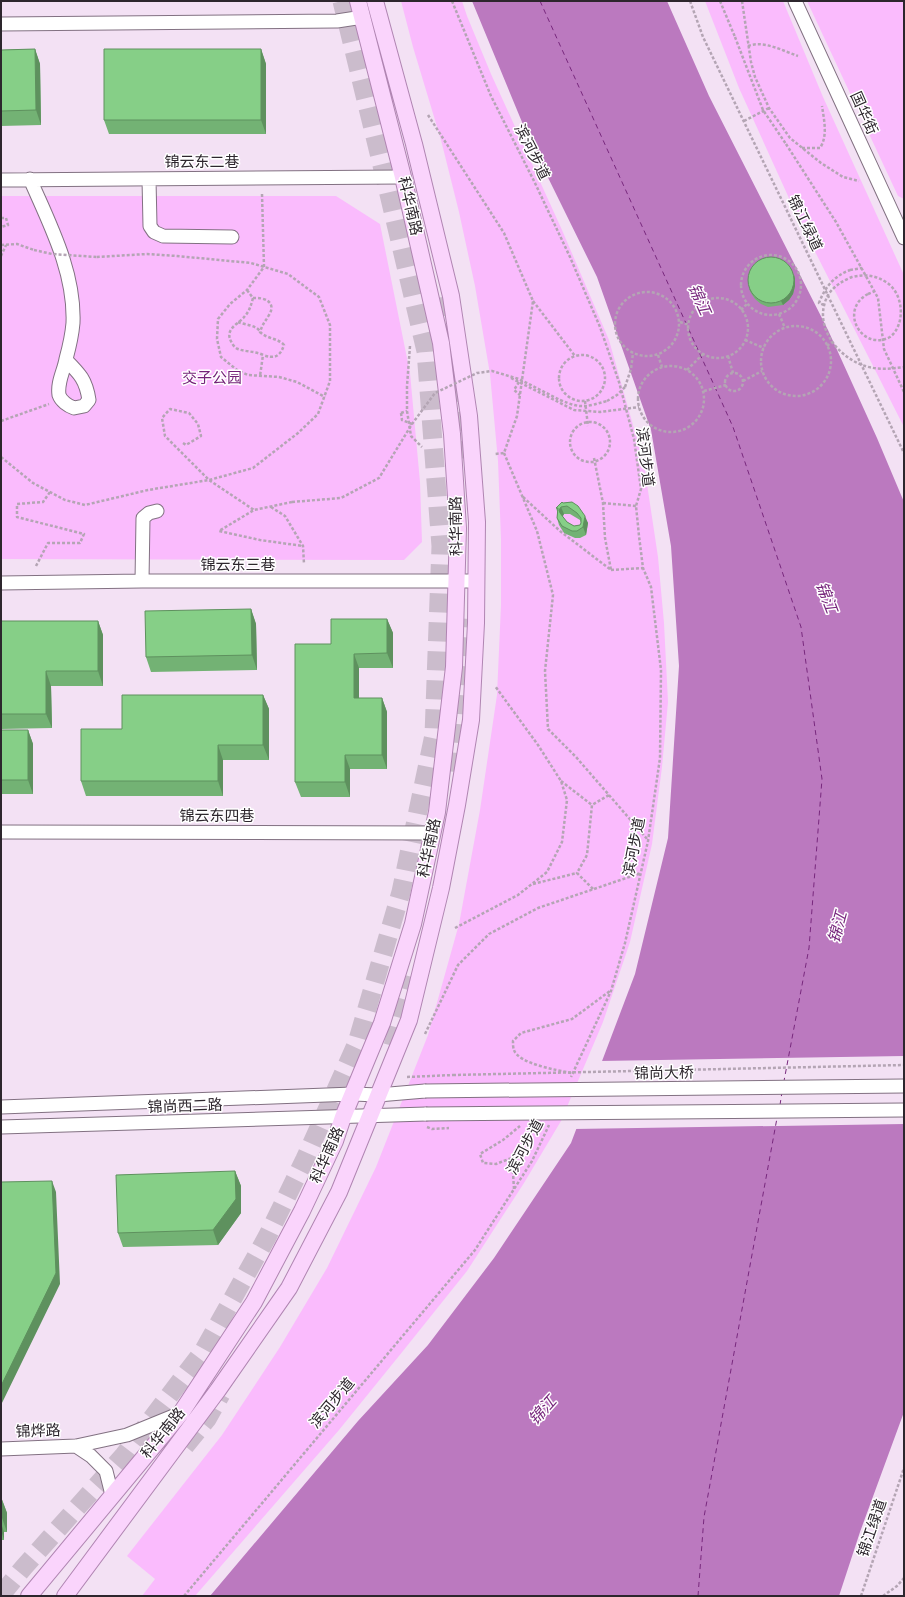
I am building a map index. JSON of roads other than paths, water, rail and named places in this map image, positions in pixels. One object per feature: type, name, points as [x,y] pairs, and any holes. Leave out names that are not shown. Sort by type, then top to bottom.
[{"type":"main road","name":"科华南路","points":[[29,1596],[181,1413],[254,1302],[335,1142],[343,1117],[382,1023],[413,924],[433,833],[437,812],[454,667],[458,528],[452,434],[441,343],[403,177],[358,1]]},
{"type":"main road","name":"科华南路","points":[[65,1596],[218,1390],[289,1288],[339,1192],[409,1020],[440,888],[457,805],[471,720],[476,623],[477,522],[472,442],[451,296],[414,144],[375,1]]},
{"type":"street","name":"国华街","points":[[795,1],[903,234]]},
{"type":"street","points":[[1,24],[337,21],[363,17]]},
{"type":"street","name":"锦云东二巷","points":[[1,180],[403,177]]},
{"type":"street","points":[[30,179],[65,263],[71,285],[73,324],[66,360],[60,379],[59,395],[66,405],[74,408],[84,406],[89,400],[86,385],[77,371],[66,360]]},
{"type":"street","points":[[149,179],[150,226],[154,232],[163,236],[232,237]]},
{"type":"street","points":[[142,581],[143,518],[148,513],[157,510]]},
{"type":"street","name":"锦云东三巷","points":[[1,583],[142,581],[476,581]]},
{"type":"street","name":"锦云东四巷","points":[[1,832],[433,833]]},
{"type":"street","name":"锦尚大桥","points":[[1,1107],[353,1094],[378,1095],[425,1091],[904,1086]]},
{"type":"street","name":"锦尚西二路","points":[[1,1127],[370,1117],[426,1114],[904,1110]]},
{"type":"street","name":"锦烨路","points":[[1,1449],[76,1446],[127,1435],[181,1413]]},
{"type":"street","points":[[76,1446],[91,1456],[106,1471],[112,1495]]},
{"type":"water","name":"锦江","points":[[472,1],[667,1],[709,96],[828,330],[904,502],[904,1412],[860,1532],[839,1596],[210,1596],[358,1421],[428,1345],[494,1258],[571,1143],[635,974],[668,838],[679,666],[671,546],[651,430],[597,277],[529,139]]},
{"type":"tunnel","points":[[1,1595],[24,1567],[124,1455],[204,1350],[267,1237],[305,1159],[357,1043],[401,892],[434,735],[441,546],[426,351],[342,1]]},
{"type":"tunnel","points":[[443,297],[466,458]]},
{"type":"tunnel","points":[[457,772],[469,619]]},
{"type":"tunnel","points":[[393,1046],[412,977]]},
{"type":"tunnel","points":[[185,1446],[207,1419],[221,1394]]},
{"type":"park label","name":"交子公园","points":[[212,378]]}]
